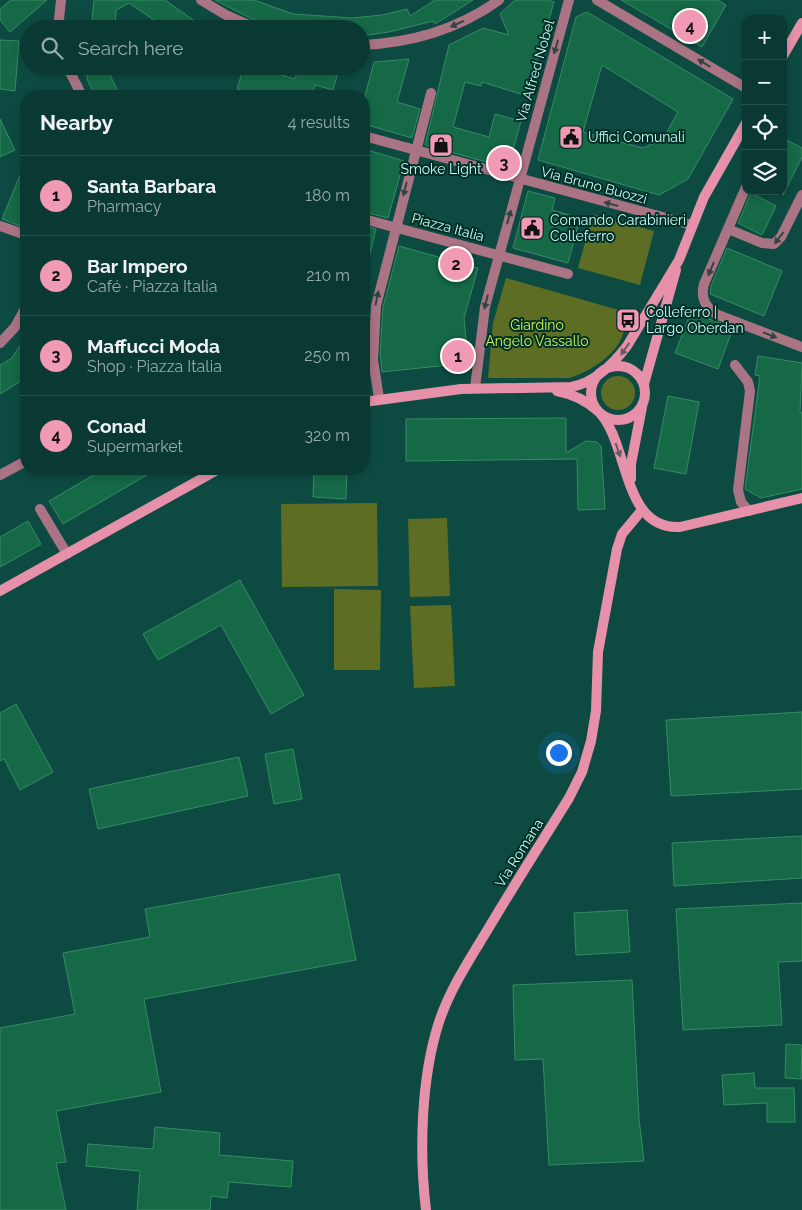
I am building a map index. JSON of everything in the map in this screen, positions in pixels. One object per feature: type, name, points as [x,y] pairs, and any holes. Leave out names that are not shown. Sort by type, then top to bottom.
[{"type":"main road","points":[[787,49],[802,23]]},
{"type":"main road","points":[[631,490],[631,464],[645,396],[644,384],[678,260],[714,178],[742,130]]},
{"type":"main road","points":[[678,260],[620,357],[593,382],[591,390],[592,398],[614,438],[631,490],[642,510],[659,523],[675,527],[749,512],[802,498]]},
{"type":"main road","points":[[370,400],[475,388],[577,386],[604,370],[617,366],[627,367],[636,372],[644,384]]},
{"type":"main road","points":[[532,387],[570,394],[606,417],[622,420],[636,413],[642,407]]},
{"type":"main road","points":[[0,591],[208,475]]},
{"type":"main road","name":"Via Romana","points":[[426,1210],[423,1167],[424,1128],[430,1059],[440,1020],[462,972],[569,798],[582,772],[594,726],[598,652],[617,549],[622,534],[642,510]]},
{"type":"street","points":[[59,20],[61,0]]},
{"type":"street","points":[[201,0],[237,20]]},
{"type":"street","points":[[370,44],[389,43],[443,30],[462,23],[500,0]]},
{"type":"street","name":"Via Alfred Nobel","points":[[518,179],[569,0]]},
{"type":"street","points":[[597,0],[742,86]]},
{"type":"street","points":[[72,75],[79,90]]},
{"type":"street","name":"Piazza Italia","points":[[431,93],[396,227],[498,254],[518,179]]},
{"type":"street","points":[[370,138],[518,179]]},
{"type":"street","name":"Via Bruno Buozzi","points":[[518,179],[692,225]]},
{"type":"street","points":[[742,195],[703,291],[704,300],[709,309],[718,315],[802,347]]},
{"type":"street","points":[[728,229],[762,244],[774,244],[781,238],[802,195]]},
{"type":"street","points":[[370,220],[396,227],[374,317],[373,368],[379,398]]},
{"type":"street","points":[[0,226],[20,233]]},
{"type":"street","points":[[475,388],[483,317],[498,254],[568,274]]},
{"type":"street","points":[[0,343],[15,327],[20,318]]},
{"type":"street","points":[[735,365],[746,378],[750,391],[738,490],[741,502],[749,512]]},
{"type":"street","points":[[0,475],[20,463]]},
{"type":"street","points":[[40,508],[67,554]]},
{"type":"green space","points":[[593,214],[654,231],[640,285],[578,268]]},
{"type":"green space","name":"Giardino Angelo Vassallo","points":[[506,278],[629,313],[622,336],[606,358],[576,376],[569,378],[488,378],[493,323]]},
{"type":"green space","points":[[618,376],[630,381],[635,393],[630,405],[618,410],[606,405],[601,393],[606,381]]},
{"type":"green space","points":[[377,503],[378,586],[282,587],[281,504]]},
{"type":"green space","points":[[447,518],[450,596],[410,597],[408,519]]},
{"type":"green space","points":[[334,589],[381,590],[380,670],[334,670]]},
{"type":"green space","points":[[451,605],[455,686],[414,688],[410,606]]},
{"type":"building","points":[[11,0],[47,0],[24,20],[20,20],[20,23],[10,32],[0,20],[0,9]]},
{"type":"building","points":[[94,0],[165,0],[193,20],[154,20],[129,3],[116,10],[115,20],[92,20]]},
{"type":"building","points":[[215,0],[254,0],[293,14],[352,18],[382,15],[407,9],[410,16],[435,0],[473,0],[435,24],[433,21],[370,35],[370,20],[252,19]]},
{"type":"building","points":[[515,0],[547,0],[554,2],[527,96],[482,82],[481,86],[465,82],[453,127],[489,137],[495,114],[521,121],[508,168],[425,145],[449,45],[483,28],[509,35],[500,14]]},
{"type":"building","points":[[621,0],[718,0],[726,5],[702,47]]},
{"type":"building","points":[[587,12],[733,99],[688,179],[659,195],[538,160],[576,17]],"holes":[[[602,65],[678,112],[663,139],[643,148],[583,132]]]},
{"type":"building","points":[[0,40],[19,41],[15,91],[0,89]]},
{"type":"building","points":[[409,59],[397,102],[420,109],[412,138],[370,126],[370,90],[367,90],[374,62]]},
{"type":"building","points":[[87,75],[110,75],[117,90],[92,90],[87,79]]},
{"type":"building","points":[[241,75],[281,75],[295,79],[296,75],[337,75],[333,90],[315,85],[314,90],[237,89]]},
{"type":"building","points":[[0,119],[15,150],[0,157]]},
{"type":"building","points":[[787,140],[802,148],[802,157],[787,187]]},
{"type":"building","points":[[370,151],[404,161],[388,218],[370,214]]},
{"type":"building","points":[[20,176],[20,226],[2,219]]},
{"type":"building","name":"Comando Carabinieri Colleferro","points":[[528,191],[555,198],[552,210],[580,218],[568,263],[513,248]]},
{"type":"building","points":[[750,195],[755,195],[776,206],[762,235],[738,223]]},
{"type":"building","points":[[370,228],[376,229],[370,254]]},
{"type":"building","points":[[399,246],[478,268],[464,318],[468,363],[382,372],[380,354],[383,307]]},
{"type":"building","points":[[727,248],[782,271],[764,316],[710,294],[711,286]]},
{"type":"building","points":[[691,312],[733,328],[718,369],[675,353]]},
{"type":"building","points":[[20,345],[20,382],[0,394],[0,365],[12,358]]},
{"type":"building","points":[[758,356],[802,363],[800,412],[802,413],[802,489],[761,498],[745,489],[760,376],[755,375]]},
{"type":"building","points":[[668,396],[699,402],[686,474],[654,468]]},
{"type":"building","points":[[566,418],[566,453],[586,441],[597,442],[601,446],[605,509],[578,510],[577,459],[406,461],[406,419]]},
{"type":"building","points":[[94,475],[147,475],[63,524],[49,501]]},
{"type":"building","points":[[314,475],[347,475],[346,499],[313,497]]},
{"type":"building","points":[[28,521],[41,544],[0,567],[0,537]]},
{"type":"building","points":[[240,580],[304,695],[271,714],[221,625],[158,660],[143,634]]},
{"type":"building","points":[[16,704],[53,772],[20,790],[4,759],[0,761],[0,713]]},
{"type":"building","points":[[802,712],[802,789],[671,796],[666,720]]},
{"type":"building","points":[[293,749],[302,799],[274,804],[265,754]]},
{"type":"building","points":[[239,757],[248,796],[98,829],[89,789]]},
{"type":"building","points":[[802,836],[802,878],[674,886],[672,843]]},
{"type":"building","points":[[339,874],[356,960],[144,999],[161,1092],[56,1111],[66,1162],[56,1163],[66,1210],[0,1210],[0,1028],[75,1014],[63,953],[150,937],[145,909]]},
{"type":"building","points":[[802,903],[802,961],[778,962],[782,1025],[683,1030],[676,909]]},
{"type":"building","points":[[627,910],[630,952],[576,955],[574,913]]},
{"type":"building","points":[[632,980],[639,1119],[644,1161],[549,1165],[543,1059],[515,1060],[513,985]]},
{"type":"building","points":[[786,1044],[802,1045],[801,1079],[785,1078]]},
{"type":"building","points":[[754,1073],[755,1088],[794,1088],[795,1122],[767,1122],[767,1103],[724,1105],[722,1075]]},
{"type":"building","points":[[155,1127],[220,1133],[219,1155],[293,1161],[291,1187],[229,1182],[227,1198],[211,1196],[210,1210],[137,1210],[140,1171],[86,1166],[88,1144],[153,1149]]},
{"type":"place","name":"Conad","points":[[690,26]]},
{"type":"place","name":"Uffici Comunali","points":[[571,137]]},
{"type":"place","name":"Smoke Light","points":[[441,145]]},
{"type":"place","name":"Maffucci Moda","points":[[504,163]]},
{"type":"place","name":"Comando Carabinieri Colleferro","points":[[532,228]]},
{"type":"place","name":"Bar Impero","points":[[456,264]]},
{"type":"place","name":"Colleferro | Largo Oberdan","points":[[628,320]]},
{"type":"place","name":"Santa Barbara","points":[[458,356]]}]
